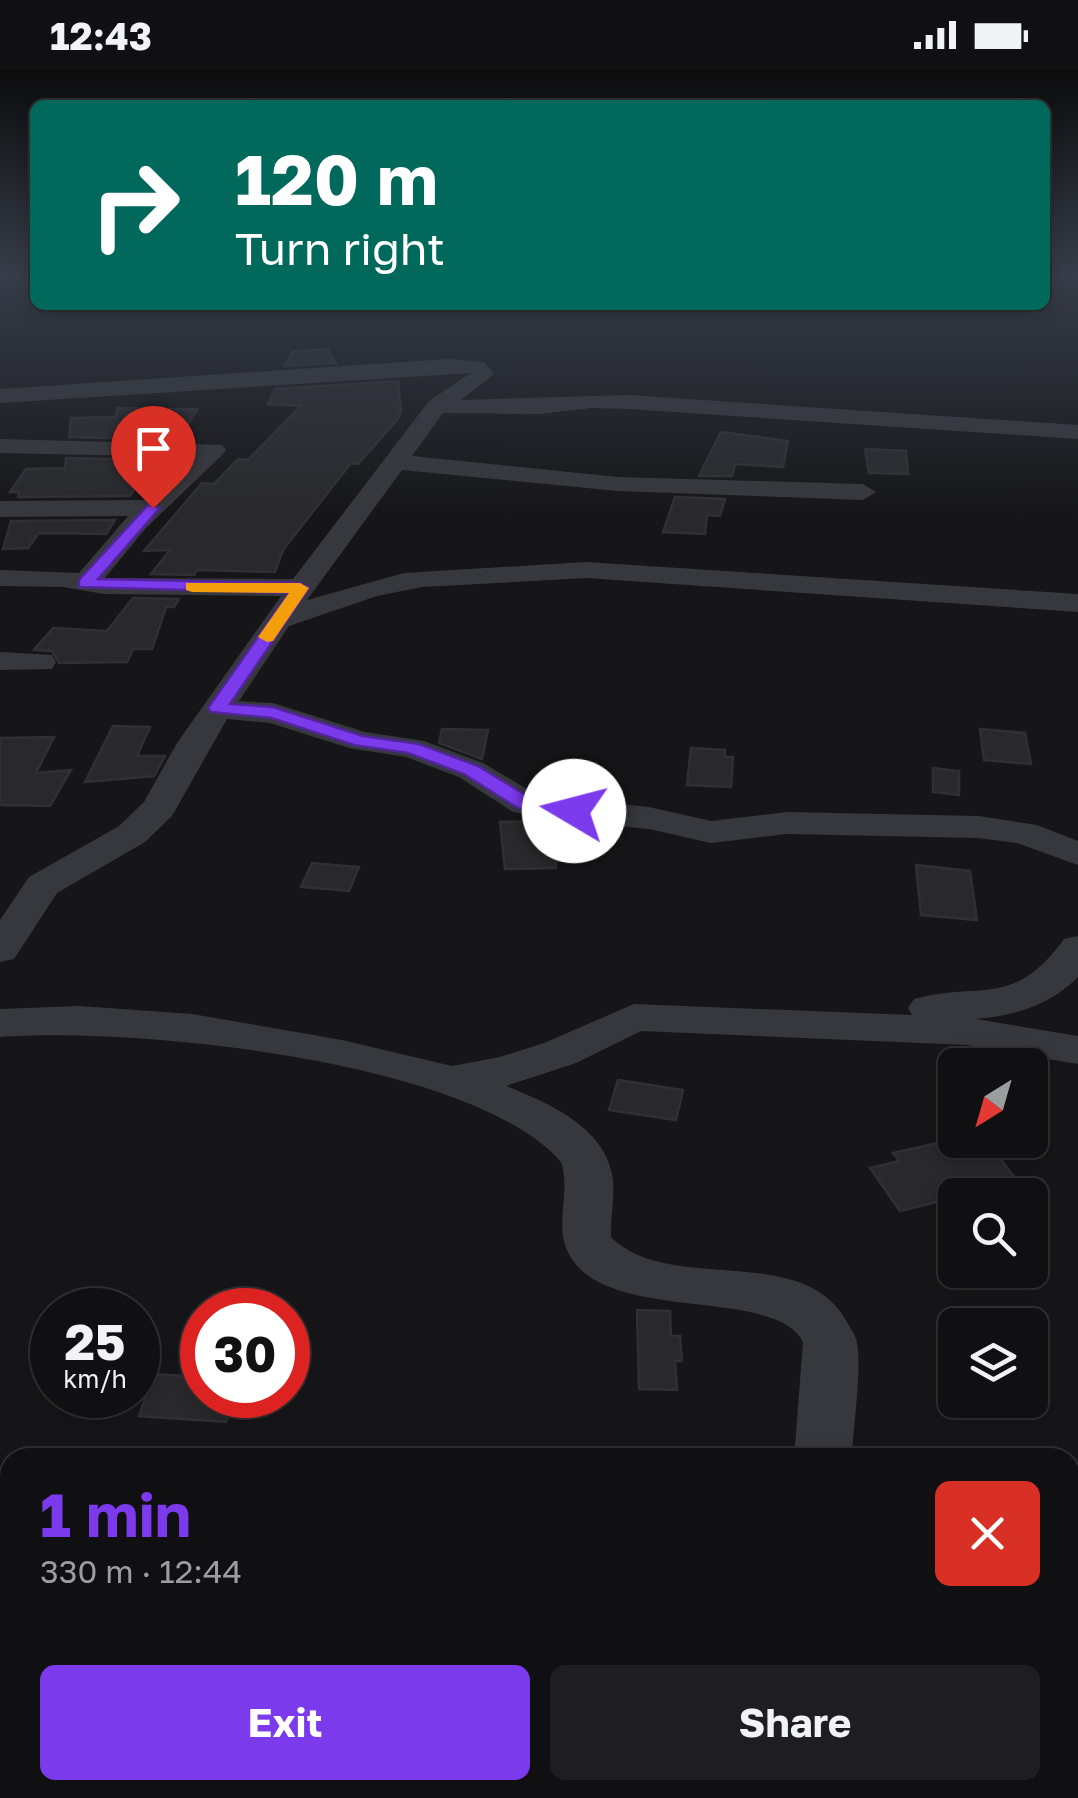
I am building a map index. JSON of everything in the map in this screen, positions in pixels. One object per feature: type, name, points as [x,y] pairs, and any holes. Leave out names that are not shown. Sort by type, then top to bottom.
[{"type":"street","points":[[0,396],[448,365],[482,369],[483,374],[438,406],[300,588],[218,708],[159,808],[132,834],[43,885],[0,950]]},
{"type":"street","points":[[438,406],[540,408],[592,401],[630,402],[1078,432]]},
{"type":"street","points":[[0,446],[214,450],[153,508],[85,584]]},
{"type":"street","points":[[396,462],[618,484],[863,492]]},
{"type":"street","points":[[0,509],[153,508]]},
{"type":"street","points":[[279,620],[421,579],[539,577],[586,570],[1078,603]]},
{"type":"street","points":[[0,578],[63,578],[85,584],[300,588]]},
{"type":"street","points":[[0,661],[41,662]]},
{"type":"street","points":[[218,708],[273,713],[361,741],[440,756],[471,770],[511,798],[546,808],[650,818],[711,832],[787,823],[915,822],[978,827],[1024,833],[1078,854]]},
{"type":"street","points":[[838,1026],[892,1010],[1024,998],[1058,979],[1078,948]]},
{"type":"street","points":[[0,1023],[62,1016],[194,1024],[456,1080],[542,1123],[573,1144],[584,1160],[592,1193],[584,1232],[587,1247],[601,1259],[640,1277],[767,1296],[803,1306],[822,1324],[830,1342],[824,1448]]},
{"type":"street","points":[[456,1080],[506,1072],[634,1017],[967,1031],[1078,1050]]},
{"type":"building","points":[[291,355],[331,355],[336,363],[285,366]]},
{"type":"building","points":[[398,381],[398,419],[358,464],[351,463],[283,550],[275,572],[197,570],[194,575],[151,574],[170,550],[144,551],[202,483],[214,484],[238,459],[248,460],[301,406],[268,404],[275,389]]},
{"type":"building","points":[[118,408],[197,409],[179,440],[69,437],[71,418],[115,417]]},
{"type":"building","points":[[721,432],[788,441],[783,467],[735,464],[732,476],[699,476]]},
{"type":"building","points":[[865,449],[906,451],[908,474],[869,473]]},
{"type":"building","points":[[66,458],[153,460],[130,496],[18,497],[19,492],[10,492],[26,469],[65,468]]},
{"type":"building","points":[[675,497],[725,499],[720,516],[707,515],[705,534],[663,532]]},
{"type":"building","points":[[115,520],[106,534],[39,533],[28,548],[3,549],[11,521]]},
{"type":"building","points":[[133,598],[179,599],[174,607],[166,607],[152,649],[133,649],[127,662],[59,663],[52,651],[34,650],[53,628],[107,631]]},
{"type":"building","points":[[113,726],[150,727],[137,756],[165,756],[154,776],[85,782]]},
{"type":"building","points":[[442,729],[488,730],[482,759],[439,743]]},
{"type":"building","points":[[980,729],[1025,733],[1031,764],[984,760]]},
{"type":"building","points":[[54,737],[36,773],[71,770],[50,806],[0,805],[0,738]]},
{"type":"building","points":[[691,748],[725,750],[725,757],[733,757],[731,787],[687,785]]},
{"type":"building","points":[[933,768],[959,771],[959,795],[933,792]]},
{"type":"building","points":[[500,822],[557,824],[556,868],[505,869]]},
{"type":"building","points":[[312,863],[359,867],[349,891],[301,887]]},
{"type":"building","points":[[916,865],[970,871],[977,920],[921,915]]},
{"type":"building","points":[[618,1080],[683,1090],[676,1120],[609,1110]]},
{"type":"building","points":[[938,1143],[938,1158],[1000,1158],[1015,1178],[938,1178],[938,1202],[900,1211],[870,1168],[899,1161],[893,1153]]},
{"type":"building","points":[[637,1310],[670,1311],[671,1336],[680,1336],[682,1361],[675,1361],[677,1390],[639,1389]]},
{"type":"building","points":[[160,1374],[180,1376],[180,1418],[227,1418],[226,1422],[160,1417]]},
{"type":"slow traffic","points":[[192,587],[300,588],[267,637]]},
{"type":"route","points":[[153,508],[85,584],[300,588],[218,708],[273,713],[361,741],[385,742],[440,756],[471,770],[511,798],[574,811]]}]
